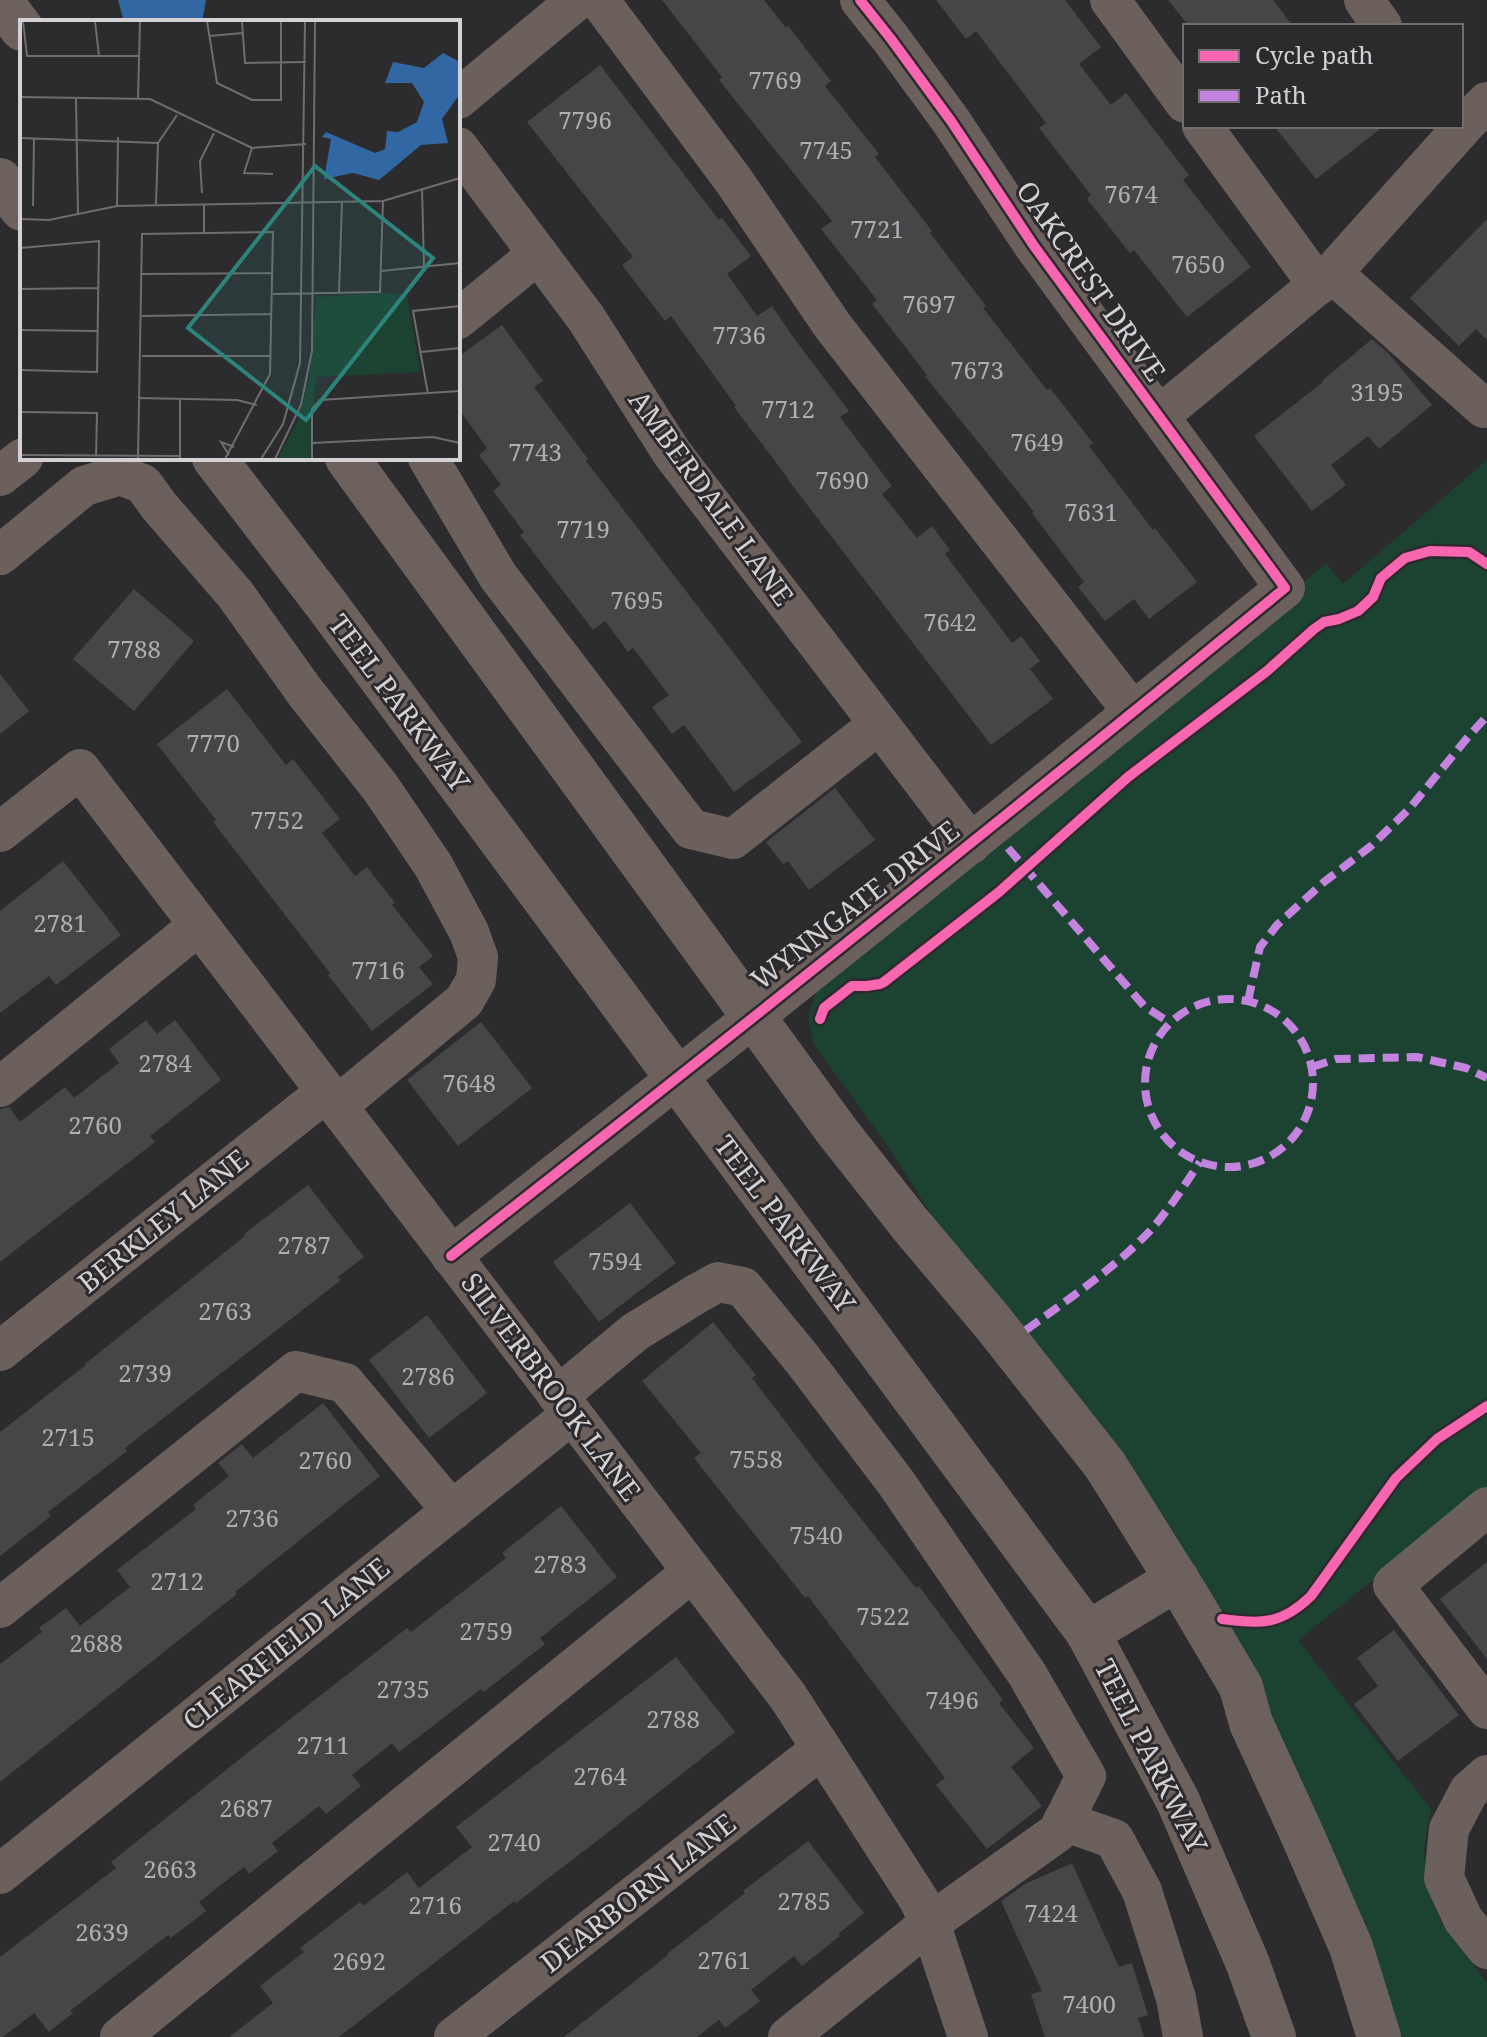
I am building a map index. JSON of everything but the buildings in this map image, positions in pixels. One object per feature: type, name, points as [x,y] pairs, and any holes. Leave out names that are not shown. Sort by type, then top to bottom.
[{"type":"main road","points":[[0,0],[20,26]]},
{"type":"main road","points":[[0,180],[20,206]]},
{"type":"main road","name":"TEEL PARKWAY","points":[[216,460],[336,617],[1088,1633],[1178,1801],[1248,1964],[1274,2037]]},
{"type":"main road","points":[[348,460],[873,1177],[1105,1465],[1241,1687],[1251,1723],[1351,1947],[1379,2037]]},
{"type":"main road","points":[[1088,1633],[1177,1579]]},
{"type":"street","points":[[460,97],[577,0]]},
{"type":"street","points":[[599,0],[734,181],[832,325],[1133,712]]},
{"type":"street","name":"OAKCREST DRIVE","points":[[860,0],[951,121],[1034,246],[1285,588]]},
{"type":"street","points":[[1110,0],[1183,100]]},
{"type":"street","points":[[1364,0],[1381,24]]},
{"type":"street","points":[[1204,128],[1325,279],[1484,408],[1487,405]]},
{"type":"street","points":[[1159,416],[1325,279],[1457,128]]},
{"type":"street","name":"AMBERDALE LANE","points":[[460,150],[586,318],[672,453],[971,844]]},
{"type":"street","points":[[460,317],[538,254]]},
{"type":"street","points":[[0,476],[20,460]]},
{"type":"street","points":[[429,460],[498,576],[691,829],[733,839],[879,724]]},
{"type":"street","name":"BERKLEY LANE","points":[[0,555],[84,486],[120,475],[143,484],[235,594],[305,692],[380,787],[433,865],[469,932],[478,957],[476,980],[464,1001],[0,1351]]},
{"type":"street","name":"WYNNGATE DRIVE","points":[[451,1256],[971,844],[1285,588]]},
{"type":"street","name":"SILVERBROOK LANE","points":[[0,832],[80,769],[789,1698],[919,1900],[930,1923],[968,2037]]},
{"type":"street","points":[[0,1087],[199,925]]},
{"type":"street","name":"CLEARFIELD LANE","points":[[0,1874],[452,1511],[565,1405],[635,1332],[718,1282],[743,1287],[803,1360],[897,1484],[1027,1674],[1086,1776],[1063,1821]]},
{"type":"street","points":[[0,1608],[296,1371],[345,1383],[452,1511]]},
{"type":"street","points":[[1487,1507],[1393,1585],[1487,1709]]},
{"type":"street","points":[[120,2037],[692,1572]]},
{"type":"street","name":"DEARBORN LANE","points":[[454,2037],[821,1749]]},
{"type":"street","points":[[1487,1775],[1469,1791],[1449,1829],[1444,1878],[1463,1919],[1487,1949]]},
{"type":"street","points":[[788,2037],[930,1923],[1058,1832],[1063,1821],[1114,1839],[1142,1891],[1176,1998],[1183,2037]]},
{"type":"green space","points":[[1487,460],[1487,1489],[1298,1640],[1431,1809],[1424,1848],[1427,1887],[1442,1924],[1487,1983],[1487,2037],[1399,2037],[1248,1674],[947,1239],[885,1142],[814,1045],[808,1017],[817,990],[1326,563],[1343,584]]},
{"type":"water","points":[[118,0],[206,0],[202,20],[123,20]]},
{"type":"marked path","points":[[1248,1001],[1260,947],[1277,925],[1324,882],[1371,846],[1410,808],[1487,716]]},
{"type":"marked path","points":[[1008,848],[1144,1006],[1170,1023]]},
{"type":"marked path","points":[[1229,999],[1261,1005],[1288,1024],[1307,1051],[1313,1083],[1307,1115],[1288,1142],[1261,1161],[1229,1167],[1197,1161],[1170,1142],[1151,1115],[1145,1083],[1151,1051],[1170,1024],[1197,1005],[1229,999]]},
{"type":"marked path","points":[[1312,1067],[1336,1059],[1417,1057],[1466,1068],[1487,1078]]},
{"type":"marked path","points":[[1026,1330],[1131,1250],[1167,1210],[1200,1162]]},
{"type":"cycle path","points":[[451,1256],[870,924],[1285,588],[1034,246],[951,121],[860,0]]},
{"type":"cycle path","points":[[820,1019],[824,1008],[852,986],[884,982],[999,892],[1128,777],[1267,671],[1314,629],[1324,622],[1358,611],[1373,597],[1381,578],[1405,558],[1430,551],[1469,552],[1487,564]]},
{"type":"cycle path","points":[[1222,1619],[1260,1622],[1280,1617],[1300,1606],[1311,1596],[1396,1478],[1437,1439],[1487,1406]]}]
